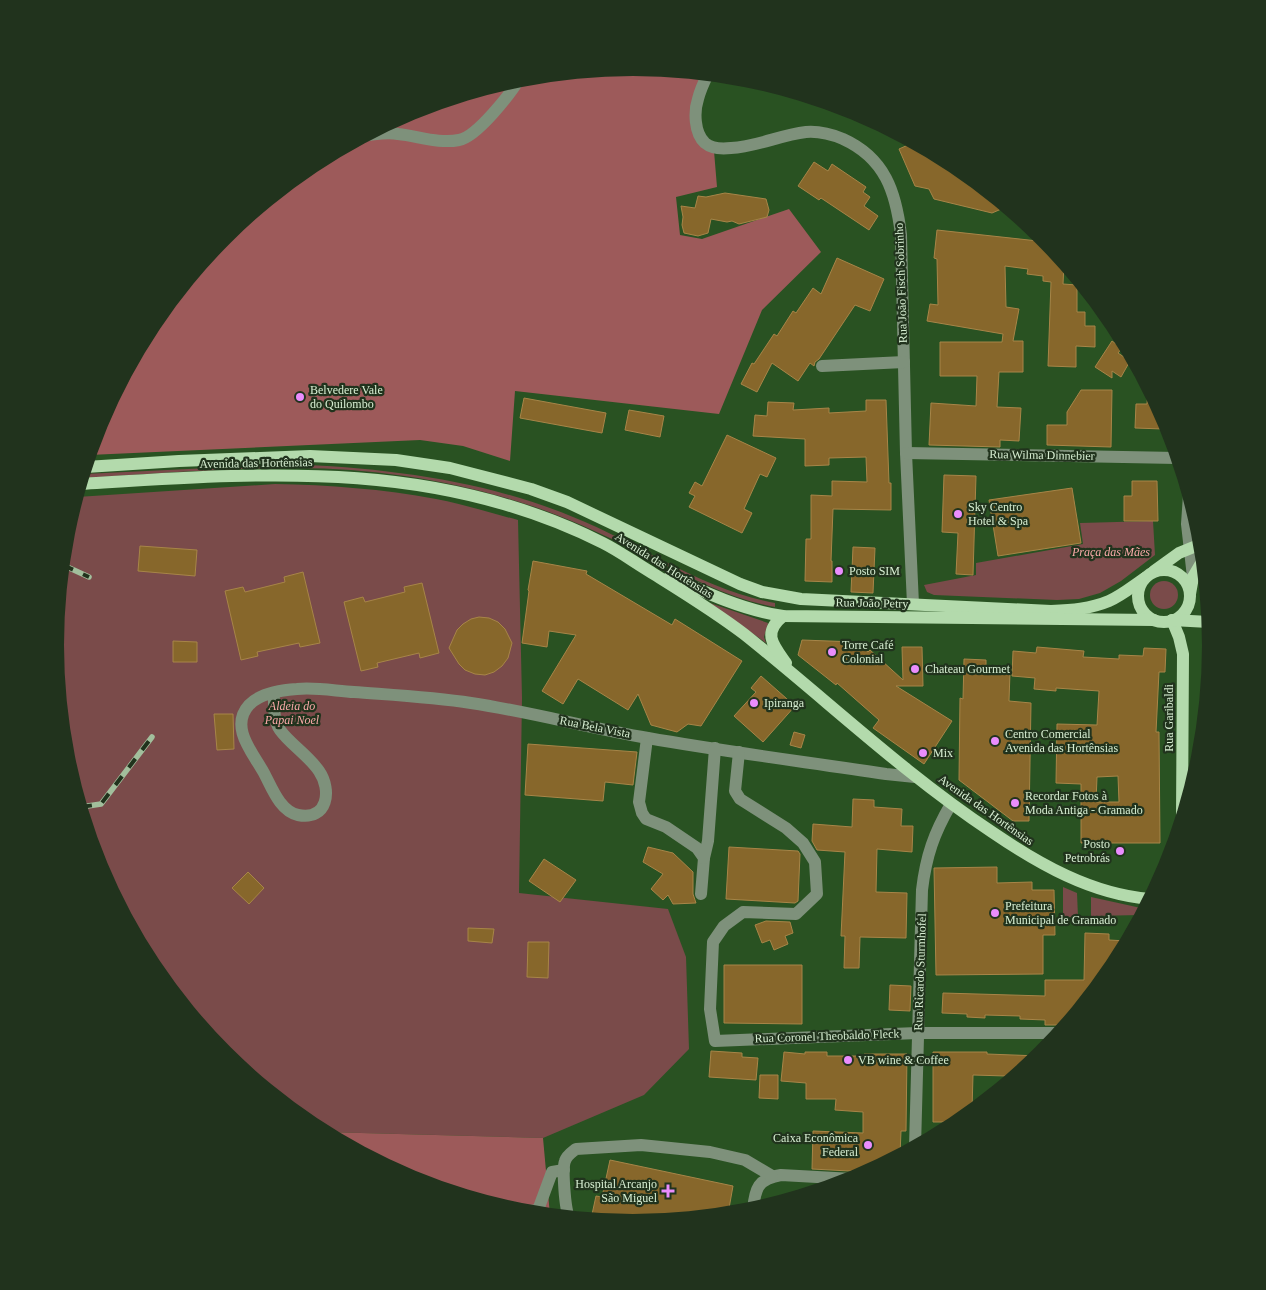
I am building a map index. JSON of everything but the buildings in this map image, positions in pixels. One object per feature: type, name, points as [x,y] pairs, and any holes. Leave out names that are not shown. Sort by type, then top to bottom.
[{"type":"main road","name":"Avenida das Hortênsias","points":[[93,467],[310,456],[396,460],[450,468],[530,489],[567,502],[740,584],[780,597]]},
{"type":"main road","name":"Avenida das Hortênsias","points":[[87,484],[236,476],[356,477],[461,493],[556,522],[604,544],[691,597],[742,633],[915,777],[1010,845],[1059,873],[1088,885],[1143,898]]},
{"type":"main road","name":"Rua João Petry","points":[[604,544],[686,584],[733,603],[762,613],[783,616],[1154,620]]},
{"type":"main road","name":"Rua João Petry","points":[[780,597],[1051,611],[1073,610],[1093,607],[1110,601],[1168,559],[1193,546]]},
{"type":"main road","points":[[1190,594],[1188,585],[1183,578],[1168,570],[1160,570],[1148,575],[1140,585],[1138,593],[1142,610],[1154,620],[1164,622],[1172,620],[1201,622]]},
{"type":"main road","points":[[1172,620],[1186,610],[1189,602],[1192,577],[1197,570]]},
{"type":"main road","points":[[783,616],[772,627],[770,634],[775,648],[798,680]]},
{"type":"main road","name":"Rua Garibaldi","points":[[1172,620],[1183,654],[1182,795]]},
{"type":"street","name":"Rua João Fisch Sobrinho","points":[[705,81],[697,99],[695,117],[705,142],[716,148],[731,148],[760,144],[806,132],[822,132],[842,139],[864,151],[880,167],[891,187],[898,209],[901,235],[906,453],[913,604]]},
{"type":"street","points":[[381,134],[392,133],[442,141],[462,140],[471,135],[489,117],[511,89]]},
{"type":"street","points":[[822,366],[904,362]]},
{"type":"street","name":"Rua Wilma Dinnebier","points":[[906,453],[1170,458]]},
{"type":"street","points":[[1187,518],[1188,548],[1192,577]]},
{"type":"street","name":"Rua Bela Vista","points":[[274,693],[274,709],[279,729],[309,758],[320,772],[327,788],[327,800],[322,809],[311,816],[298,815],[287,810],[276,796],[253,757],[241,726],[244,712],[250,703],[262,696],[274,693],[299,688],[470,703],[647,738],[915,777]]},
{"type":"street","points":[[647,738],[639,802],[642,813],[646,819],[666,827],[682,837],[697,848],[704,858]]},
{"type":"street","points":[[701,894],[704,858],[708,841],[715,748]]},
{"type":"street","name":"Rua Coronel Theobaldo Fleck","points":[[739,752],[736,791],[740,799],[786,828],[803,842],[815,862],[817,894],[796,914],[743,912],[724,926],[712,942],[710,1009],[715,1040],[917,1033],[1049,1033]]},
{"type":"street","name":"Rua Ricardo Sturmhofel","points":[[915,1140],[922,890],[925,864],[936,832],[951,804]]},
{"type":"street","points":[[568,1210],[564,1163],[568,1155],[576,1149],[641,1145],[710,1152],[745,1160],[772,1176]]},
{"type":"street","points":[[540,1206],[552,1172],[564,1170]]},
{"type":"street","points":[[754,1201],[760,1184],[772,1176],[833,1178]]},
{"type":"green space","points":[[290,464],[398,473],[470,485],[539,504],[573,517],[697,577],[748,597],[775,603],[775,607],[727,594],[595,531],[550,512],[506,498],[445,483],[383,473],[320,468],[238,469],[89,478],[90,474]]},
{"type":"green space","name":"Aldeia do Papai Noel","points":[[275,484],[315,485],[356,488],[436,499],[518,520],[522,698],[519,893],[668,909],[686,957],[689,1049],[644,1095],[543,1138],[339,1132],[286,1097],[230,1048],[181,992],[140,930],[122,897],[107,863],[83,792],[69,719],[64,645],[69,571],[83,497]]},
{"type":"green space","name":"Praça das Mães","points":[[1153,521],[1155,555],[1121,581],[1100,593],[1079,599],[1057,600],[934,595],[927,592],[924,585],[976,575],[976,563],[1083,544],[1080,523]]},
{"type":"green space","points":[[1164,581],[1174,585],[1178,595],[1174,605],[1164,609],[1154,605],[1150,595],[1154,585]]},
{"type":"green space","points":[[710,603],[768,623],[764,637],[766,643]]},
{"type":"green space","points":[[1063,887],[1077,893],[1078,917],[1063,917]]},
{"type":"green space","points":[[1091,897],[1138,907],[1134,915],[1091,916]]},
{"type":"shaded area","points":[[596,77],[670,77],[701,80],[692,118],[714,151],[717,187],[676,197],[680,235],[702,239],[789,209],[821,252],[762,310],[719,414],[515,391],[510,461],[463,446],[420,440],[97,455],[122,393],[140,360],[181,298],[230,242],[258,217],[286,193],[348,152],[381,134],[415,119],[486,95],[522,87]]},
{"type":"shaded area","points":[[339,1132],[543,1138],[549,1207],[486,1195],[450,1184],[381,1156]]},
{"type":"railway","points":[[69,568],[89,577]]},
{"type":"railway","points":[[87,806],[101,804],[152,737]]},
{"type":"place","name":"Belvedere Vale do Quilombo","points":[[300,397]]},
{"type":"place","name":"Sky Centro Hotel & Spa","points":[[958,514]]},
{"type":"place","name":"Posto SIM","points":[[839,571]]},
{"type":"place","name":"Torre Café Colonial","points":[[832,652]]},
{"type":"place","name":"Chateau Gourmet","points":[[915,669]]},
{"type":"place","name":"Ipiranga","points":[[754,703]]},
{"type":"place","name":"Centro Comercial Avenida das Hortênsias","points":[[995,741]]},
{"type":"place","name":"Mix","points":[[923,753]]},
{"type":"place","name":"Recordar Fotos à Moda Antiga - Gramado","points":[[1015,803]]},
{"type":"place","name":"Posto Petrobrás","points":[[1120,851]]},
{"type":"place","name":"Prefeitura Municipal de Gramado","points":[[995,913]]},
{"type":"place","name":"VB wine & Coffee","points":[[848,1060]]},
{"type":"place","name":"Caixa Econômica Federal","points":[[868,1145]]},
{"type":"place","name":"Hospital Arcanjo São Miguel","points":[[668,1191]]}]
